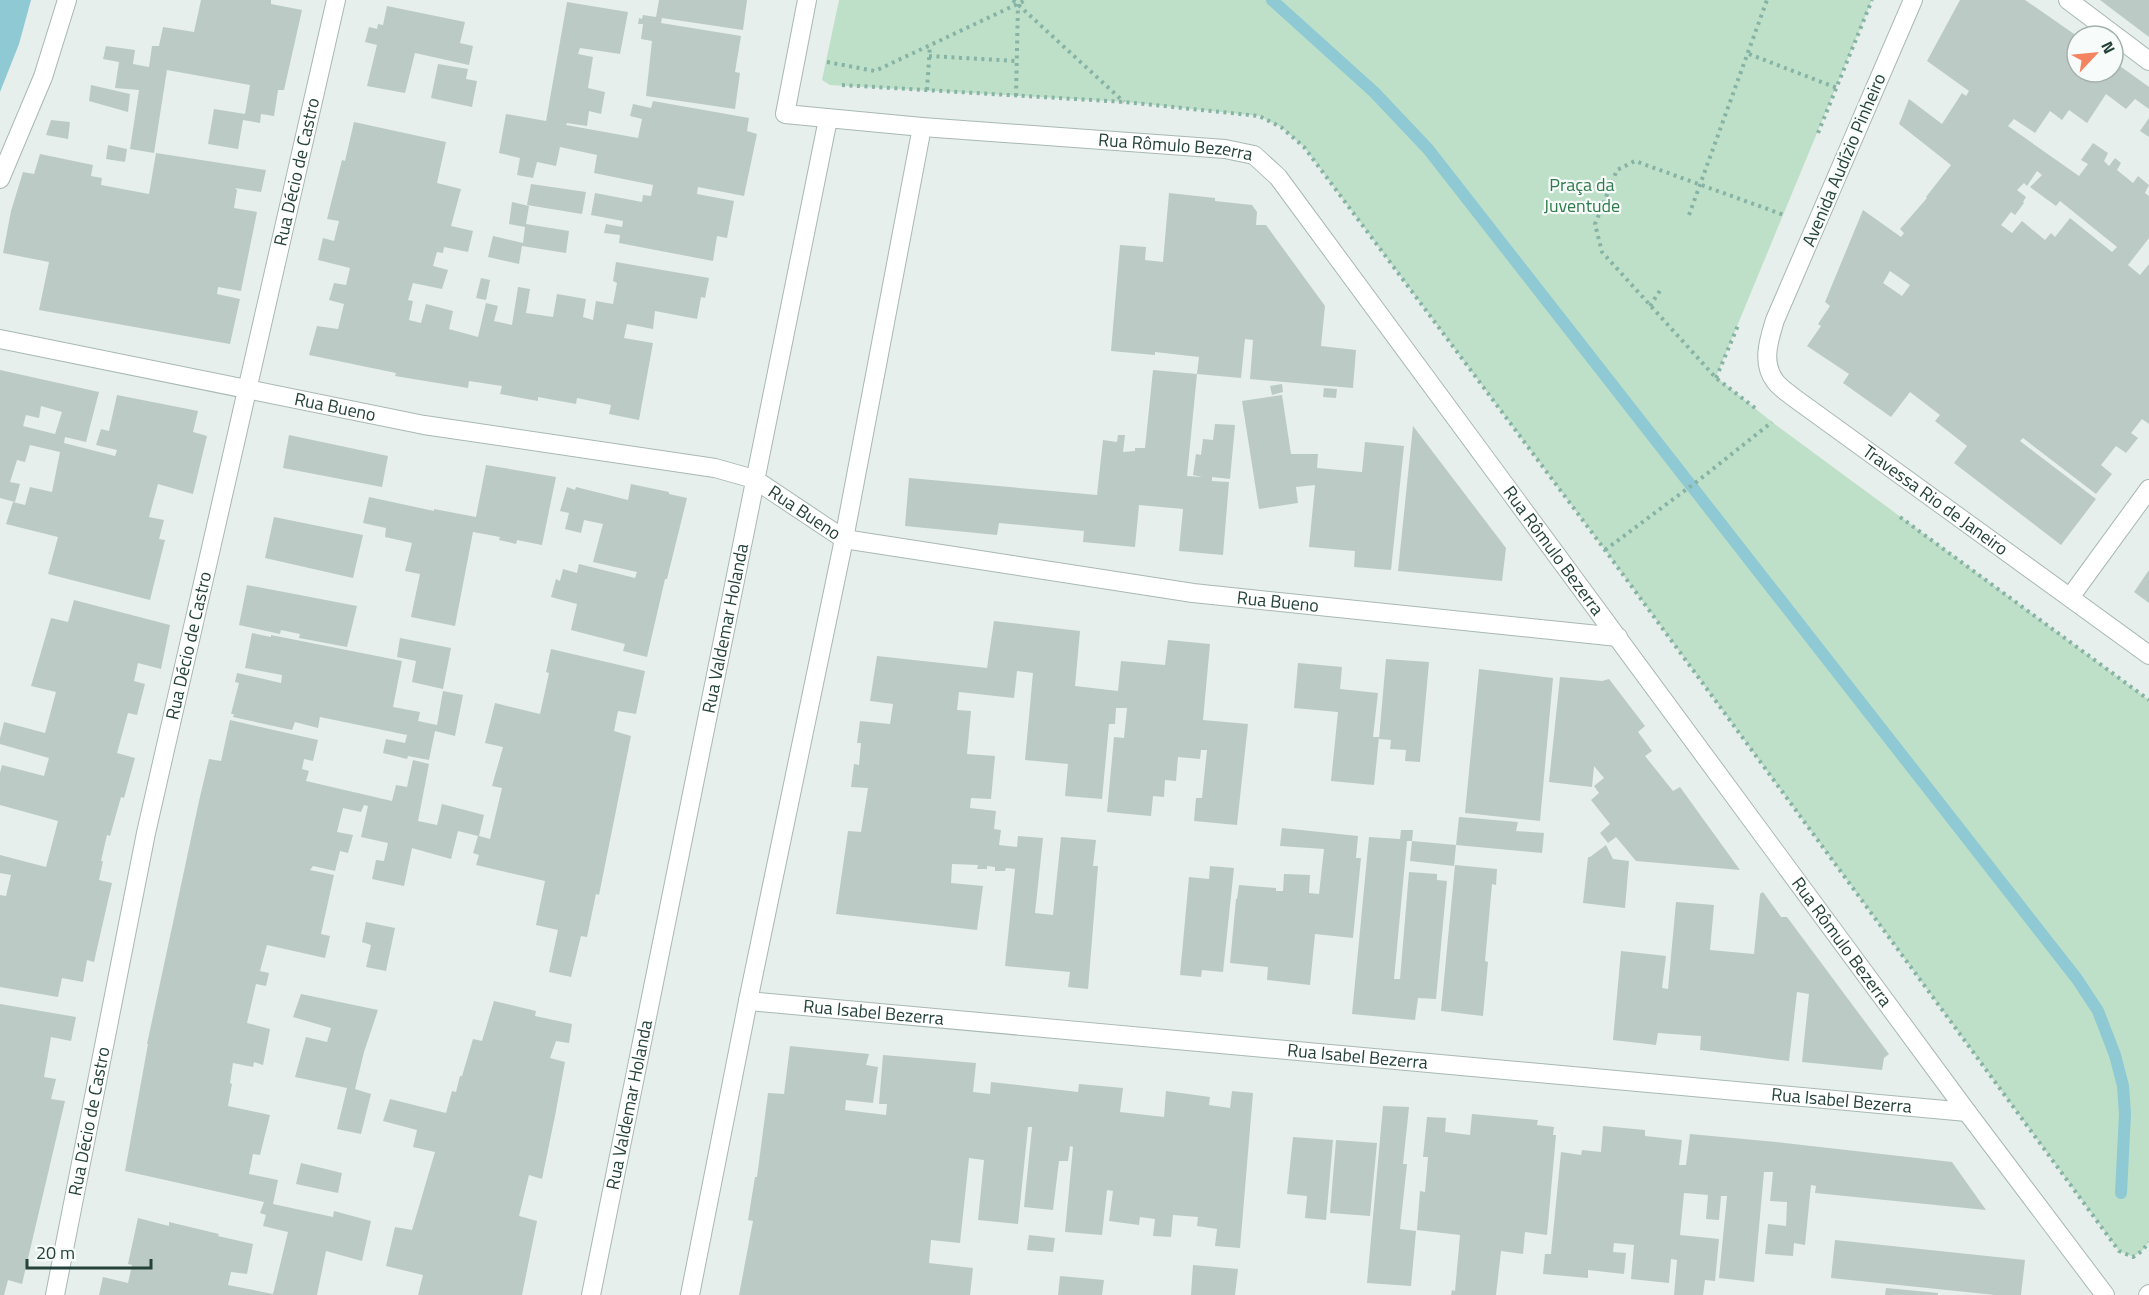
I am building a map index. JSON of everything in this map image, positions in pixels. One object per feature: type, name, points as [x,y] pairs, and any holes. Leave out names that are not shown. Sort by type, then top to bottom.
[{"type":"street","points":[[0,179],[43,77],[66,0]]},
{"type":"street","name":"Rua Décio de Castro","points":[[55,1295],[146,833],[336,0]]},
{"type":"street","points":[[807,0],[785,114],[828,119]]},
{"type":"street","name":"Avenida Audízio Pinheiro","points":[[1775,320],[1913,0]]},
{"type":"street","points":[[2068,0],[2149,61]]},
{"type":"street","name":"Rua Rômulo Bezerra","points":[[828,119],[1225,149],[1254,155],[1278,177],[1967,1112],[2105,1295]]},
{"type":"street","name":"Rua Valdemar Holanda","points":[[591,1295],[828,119]]},
{"type":"street","points":[[690,1295],[748,1001],[844,539],[922,127]]},
{"type":"street","name":"Travessa Rio de Janeiro","points":[[1775,320],[1768,341],[1767,363],[1775,381],[1793,397],[2149,655]]},
{"type":"street","name":"Rua Bueno","points":[[0,339],[424,425],[715,468],[754,479],[844,539],[1192,593],[1618,637]]},
{"type":"street","points":[[2071,597],[2149,489]]},
{"type":"street","name":"Rua Isabel Bezerra","points":[[748,1001],[1967,1112]]},
{"type":"path","points":[[841,85],[1125,102],[1013,0]]},
{"type":"path","points":[[826,62],[875,71],[1026,0]]},
{"type":"path","points":[[1689,214],[1767,0]]},
{"type":"path","points":[[1749,54],[1838,88],[1872,0]]},
{"type":"path","points":[[1016,96],[1018,4]]},
{"type":"path","points":[[927,90],[930,45]]},
{"type":"path","points":[[929,56],[1016,61]]},
{"type":"path","points":[[1781,429],[1716,378],[1650,306],[1602,252],[1595,224],[1617,170],[1635,160],[1784,215]]},
{"type":"path","points":[[1650,306],[1661,289]]},
{"type":"path","points":[[1772,422],[1605,550],[2119,1251],[2133,1257],[2149,1242]]},
{"type":"path","points":[[1894,512],[2149,700]]},
{"type":"green space","name":"Praça da Juventude","points":[[839,0],[1872,0],[1716,377],[1772,422],[2149,700],[2149,1242],[2142,1251],[2133,1257],[2119,1251],[1605,550],[1304,147],[1281,127],[1259,116],[1125,102],[830,85],[822,80]]},
{"type":"water","points":[[0,0],[31,0],[19,44],[0,92]]},
{"type":"building","points":[[201,0],[271,0],[271,4],[302,10],[284,90],[278,90],[274,116],[261,114],[260,123],[243,120],[238,149],[208,144],[214,109],[245,114],[250,85],[167,70],[154,153],[130,149],[139,90],[115,88],[119,62],[103,59],[106,46],[135,50],[133,64],[149,67],[152,46],[159,46],[163,27],[194,32]]},
{"type":"building","points":[[659,0],[747,0],[743,30],[662,18],[661,23],[741,36],[735,72],[740,73],[735,109],[646,96],[652,41],[641,39],[643,24],[638,24],[639,18],[642,19],[643,15],[656,17]]},
{"type":"building","points":[[1960,0],[2025,0],[2065,28],[2065,84],[2125,84],[2125,70],[2149,87],[2149,109],[2135,99],[2126,109],[2106,94],[2087,123],[2069,110],[2062,120],[2050,111],[2035,133],[2014,119],[2008,126],[2079,176],[2088,164],[2081,160],[2093,143],[2108,153],[2104,161],[2109,166],[2115,158],[2121,163],[2117,170],[2133,183],[2138,176],[2149,185],[2145,193],[2149,196],[2149,238],[2128,265],[2140,275],[2149,264],[2149,424],[2142,419],[2131,433],[2138,438],[2126,453],[2116,446],[2101,465],[2112,474],[2096,494],[2023,438],[2020,441],[2096,499],[2061,545],[1954,463],[1967,446],[1935,421],[1940,415],[1910,392],[1891,417],[1843,383],[1849,374],[1807,346],[1821,326],[1818,324],[1830,306],[1825,302],[1863,210],[1901,237],[1904,233],[1900,229],[1951,165],[1899,124],[1909,99],[1942,124],[1962,93],[1966,96],[1969,91],[1927,61]],"holes":[[[2037,171],[2042,175],[2030,187],[2056,206],[2060,201],[2117,247],[2112,252],[2070,218],[2055,237],[2051,233],[2045,240],[2022,221],[2012,233],[2001,225],[2011,212],[2015,215],[2024,203],[2026,197],[2017,190],[2024,183],[2027,186]],[[1890,271],[1910,285],[1902,296],[1883,283]]]},
{"type":"building","points":[[2100,0],[2149,0],[2149,37]]},
{"type":"building","points":[[567,2],[628,12],[620,54],[580,48],[578,54],[593,57],[588,88],[605,92],[601,114],[589,111],[587,126],[567,123],[566,125],[638,138],[642,119],[630,116],[633,104],[651,108],[653,101],[749,118],[747,131],[757,134],[744,196],[698,187],[697,194],[734,201],[727,238],[717,236],[713,261],[619,243],[620,235],[604,233],[606,224],[622,227],[623,221],[591,215],[595,193],[642,202],[643,195],[651,196],[653,185],[594,173],[597,155],[560,147],[556,166],[537,162],[533,178],[517,175],[520,158],[499,153],[506,114],[546,121]]},
{"type":"building","points":[[387,6],[465,22],[460,43],[473,46],[469,65],[415,53],[405,93],[367,86],[377,45],[365,42],[369,27],[377,29],[378,24],[383,25]]},
{"type":"building","points":[[438,64],[468,69],[466,79],[477,81],[472,107],[431,98]]},
{"type":"building","points":[[91,85],[130,94],[128,112],[89,101]]},
{"type":"building","points":[[2149,118],[2149,137],[2140,131]]},
{"type":"building","points":[[51,120],[70,122],[68,139],[46,135]]},
{"type":"building","points":[[354,122],[446,142],[437,183],[461,189],[451,226],[473,231],[468,252],[444,247],[443,253],[437,252],[433,266],[448,270],[442,289],[413,283],[408,300],[413,301],[409,320],[421,323],[426,304],[453,311],[449,329],[478,337],[486,303],[498,306],[494,321],[512,325],[518,287],[530,289],[526,313],[553,317],[557,294],[586,299],[583,317],[593,320],[596,301],[613,304],[617,283],[613,281],[616,262],[709,278],[705,298],[701,297],[697,319],[655,311],[653,329],[627,324],[624,338],[653,343],[639,420],[609,414],[611,405],[577,398],[576,404],[538,397],[538,401],[500,394],[502,386],[469,381],[468,388],[395,376],[396,373],[309,355],[317,326],[338,329],[344,304],[329,300],[334,283],[346,285],[350,268],[318,260],[323,238],[334,241],[339,221],[327,219]]},
{"type":"building","points":[[108,145],[127,149],[125,162],[106,159]]},
{"type":"building","points":[[156,153],[266,170],[261,192],[235,188],[237,190],[234,208],[257,212],[241,291],[218,287],[217,294],[240,299],[230,344],[39,310],[49,262],[3,253],[11,211],[23,172],[34,174],[40,154],[93,165],[91,176],[102,178],[101,185],[149,194]]},
{"type":"building","points":[[531,184],[586,192],[582,214],[527,205]]},
{"type":"building","points":[[1169,193],[1252,205],[1257,212],[1256,225],[1266,225],[1325,306],[1321,346],[1356,350],[1353,388],[1250,379],[1253,340],[1245,339],[1241,378],[1197,374],[1199,357],[1155,352],[1155,355],[1111,351],[1120,245],[1146,247],[1145,260],[1163,262]]},
{"type":"building","points":[[512,202],[529,206],[526,224],[569,231],[566,253],[522,246],[519,264],[488,257],[493,236],[523,243],[525,227],[509,224]]},
{"type":"building","points":[[481,278],[490,280],[486,300],[476,298]]},
{"type":"building","points":[[0,370],[99,392],[86,442],[65,437],[64,443],[115,456],[117,450],[96,445],[101,429],[109,431],[117,395],[198,411],[193,432],[207,436],[193,494],[158,484],[149,517],[164,520],[159,539],[165,540],[150,600],[48,574],[58,537],[6,524],[13,502],[25,505],[30,487],[52,492],[60,452],[30,445],[25,462],[17,460],[10,482],[20,484],[15,502],[0,498]],"holes":[[[41,406],[62,412],[55,434],[23,426],[26,415],[39,418]]]},
{"type":"building","points":[[1153,370],[1197,374],[1187,476],[1202,477],[1193,475],[1196,454],[1201,455],[1203,439],[1213,440],[1215,424],[1235,425],[1230,479],[1212,477],[1212,481],[1229,482],[1223,555],[1179,551],[1183,509],[1139,505],[1135,547],[1083,542],[1084,531],[999,523],[997,535],[905,526],[909,478],[1097,495],[1103,440],[1117,442],[1118,435],[1125,435],[1123,452],[1145,448]]},
{"type":"building","points":[[1282,384],[1283,392],[1272,395],[1270,386]]},
{"type":"building","points":[[1324,388],[1337,389],[1336,398],[1323,397]]},
{"type":"building","points":[[1282,395],[1291,454],[1318,454],[1317,468],[1362,472],[1365,442],[1404,446],[1391,570],[1354,567],[1355,551],[1309,547],[1315,485],[1296,487],[1298,503],[1259,509],[1242,401]]},
{"type":"building","points":[[1413,426],[1506,548],[1502,581],[1398,571]]},
{"type":"building","points":[[289,435],[388,456],[382,487],[283,468]]},
{"type":"building","points":[[486,465],[556,477],[542,545],[517,540],[516,544],[499,540],[500,537],[473,532],[455,626],[411,617],[420,574],[405,571],[412,543],[385,537],[386,528],[363,523],[369,497],[434,511],[434,509],[476,517]]},
{"type":"building","points":[[631,484],[687,498],[647,657],[623,651],[625,644],[571,630],[577,604],[551,597],[556,579],[560,581],[563,569],[577,573],[579,564],[635,578],[637,572],[593,562],[603,524],[584,520],[581,533],[565,529],[569,513],[560,511],[567,487],[575,490],[576,487],[628,500]]},
{"type":"building","points":[[274,517],[363,535],[353,578],[265,558]]},
{"type":"building","points":[[2149,570],[2149,603],[2134,592]]},
{"type":"building","points":[[247,585],[357,606],[347,647],[299,638],[300,634],[281,630],[280,634],[239,625]]},
{"type":"building","points":[[74,600],[170,625],[161,669],[138,663],[134,681],[145,684],[137,715],[128,713],[117,753],[135,758],[124,798],[121,797],[110,836],[107,835],[101,861],[103,861],[99,880],[112,883],[94,962],[87,960],[83,982],[62,978],[58,997],[0,987],[0,895],[6,896],[11,875],[0,873],[0,855],[46,867],[58,821],[0,805],[2,765],[44,776],[49,758],[0,744],[0,738],[4,722],[45,733],[56,692],[31,686],[51,618],[68,622]]},
{"type":"building","points":[[994,621],[1080,631],[1075,686],[1118,691],[1121,661],[1165,665],[1168,640],[1210,644],[1203,720],[1248,724],[1237,825],[1194,821],[1196,798],[1202,798],[1207,750],[1201,750],[1200,759],[1178,757],[1176,781],[1165,780],[1164,797],[1153,796],[1151,816],[1107,812],[1114,737],[1124,738],[1127,708],[1116,708],[1115,724],[1109,724],[1102,799],[1065,796],[1068,764],[1025,760],[1033,673],[1017,671],[1014,698],[959,692],[957,710],[971,711],[967,754],[995,756],[991,799],[971,798],[970,808],[996,811],[994,829],[1001,830],[999,845],[1017,847],[1018,836],[1043,838],[1035,913],[1053,915],[1061,837],[1096,840],[1093,866],[1098,866],[1088,989],[1068,987],[1070,972],[1005,966],[1015,869],[1006,868],[1005,871],[995,871],[995,867],[987,866],[987,869],[977,869],[978,865],[952,864],[951,883],[983,886],[977,930],[836,914],[848,831],[861,832],[868,788],[851,787],[854,764],[859,765],[861,743],[857,743],[860,721],[890,724],[893,704],[870,701],[877,656],[987,668]]},
{"type":"building","points":[[252,633],[402,661],[393,707],[420,712],[418,721],[437,725],[443,691],[463,695],[455,736],[435,731],[429,760],[408,756],[407,759],[383,753],[386,739],[405,743],[407,735],[320,717],[318,728],[295,722],[292,730],[233,717],[234,714],[231,714],[239,683],[235,682],[237,673],[281,683],[282,675],[245,668]]},
{"type":"building","points":[[400,638],[451,648],[443,689],[412,682],[416,661],[397,657]]},
{"type":"building","points":[[551,649],[645,671],[636,714],[618,711],[614,731],[631,736],[599,895],[596,894],[587,937],[581,936],[571,977],[549,972],[558,930],[536,925],[545,881],[476,865],[479,855],[473,853],[478,836],[458,831],[451,859],[412,848],[404,886],[372,879],[376,860],[384,861],[388,843],[361,837],[368,806],[364,805],[361,812],[343,808],[337,832],[353,835],[348,853],[340,851],[335,871],[313,866],[310,870],[334,875],[321,934],[330,936],[325,958],[267,945],[260,971],[269,973],[266,986],[256,984],[247,1023],[270,1029],[263,1065],[254,1062],[253,1067],[233,1063],[228,1106],[270,1115],[260,1155],[253,1154],[249,1174],[278,1180],[273,1204],[333,1217],[334,1211],[371,1221],[362,1261],[326,1251],[317,1295],[99,1295],[103,1277],[128,1283],[132,1265],[128,1264],[138,1218],[169,1226],[169,1222],[253,1244],[247,1274],[231,1272],[228,1285],[273,1294],[288,1232],[263,1226],[266,1215],[260,1213],[264,1202],[125,1171],[147,1044],[199,801],[209,759],[221,761],[230,720],[318,740],[313,761],[304,759],[302,769],[309,771],[306,781],[392,801],[396,785],[407,787],[413,760],[429,764],[418,821],[437,825],[442,804],[484,815],[479,836],[490,839],[502,788],[492,786],[503,747],[485,743],[495,703],[540,714],[549,673],[546,672]]},
{"type":"building","points":[[1386,659],[1429,662],[1420,762],[1405,761],[1406,750],[1390,749],[1391,740],[1379,739]]},
{"type":"building","points":[[1298,663],[1342,667],[1340,689],[1378,693],[1373,737],[1379,737],[1374,785],[1331,781],[1338,712],[1294,708]]},
{"type":"building","points":[[1479,669],[1553,678],[1540,821],[1465,813]]},
{"type":"building","points":[[1560,677],[1602,681],[1609,679],[1645,726],[1638,732],[1652,751],[1645,756],[1673,791],[1680,787],[1740,870],[1636,861],[1616,837],[1608,843],[1600,833],[1610,824],[1591,800],[1599,793],[1594,786],[1604,778],[1594,766],[1592,787],[1549,782]]},
{"type":"building","points":[[1459,817],[1518,822],[1516,831],[1544,833],[1542,853],[1456,845]]},
{"type":"building","points":[[1282,828],[1358,836],[1356,858],[1361,858],[1353,938],[1315,934],[1310,985],[1267,980],[1268,967],[1230,963],[1239,885],[1276,888],[1276,891],[1283,891],[1284,874],[1310,875],[1309,893],[1319,894],[1324,849],[1280,846]]},
{"type":"building","points":[[1401,830],[1413,830],[1412,841],[1407,841],[1394,979],[1400,979],[1409,872],[1437,874],[1437,880],[1447,881],[1436,999],[1418,998],[1415,1020],[1352,1014],[1369,837],[1400,839]]},
{"type":"building","points":[[1412,841],[1456,845],[1454,866],[1410,861]]},
{"type":"building","points":[[1606,845],[1613,859],[1629,861],[1625,908],[1583,903],[1588,857]]},
{"type":"building","points":[[1455,865],[1497,869],[1496,885],[1492,884],[1483,1016],[1441,1011]]},
{"type":"building","points":[[1210,866],[1234,868],[1223,972],[1202,970],[1201,977],[1180,975],[1189,877],[1209,879]]},
{"type":"building","points":[[1763,892],[1781,917],[1787,917],[1889,1054],[1884,1058],[1882,1070],[1802,1062],[1809,994],[1797,992],[1789,1061],[1700,1050],[1701,1036],[1658,1033],[1656,1045],[1613,1040],[1621,951],[1666,956],[1662,988],[1668,989],[1676,902],[1714,905],[1710,950],[1754,954],[1760,894]]},
{"type":"building","points":[[366,922],[395,928],[386,971],[366,967],[371,945],[362,942]]},
{"type":"building","points":[[301,994],[378,1010],[355,1089],[371,1094],[361,1134],[337,1129],[347,1088],[295,1077],[306,1037],[327,1042],[331,1028],[293,1017]]},
{"type":"building","points":[[494,1001],[536,1011],[535,1016],[572,1024],[569,1043],[556,1041],[550,1058],[565,1062],[542,1179],[529,1175],[519,1216],[537,1221],[522,1295],[418,1295],[423,1275],[386,1266],[395,1227],[412,1230],[435,1152],[413,1147],[417,1130],[383,1121],[390,1099],[446,1113],[452,1091],[456,1092],[460,1076],[462,1076],[473,1039],[482,1041]]},
{"type":"building","points":[[0,1004],[76,1017],[71,1041],[51,1037],[44,1077],[56,1079],[51,1099],[65,1101],[22,1284],[8,1280],[4,1295],[0,1295]]},
{"type":"building","points":[[790,1046],[869,1054],[866,1065],[878,1067],[873,1103],[846,1100],[845,1110],[886,1115],[887,1104],[879,1104],[883,1055],[976,1063],[973,1092],[990,1094],[991,1082],[1078,1092],[1079,1084],[1123,1088],[1120,1112],[1164,1117],[1166,1091],[1210,1097],[1209,1105],[1230,1108],[1232,1091],[1253,1093],[1240,1248],[1215,1246],[1217,1229],[1197,1226],[1198,1217],[1173,1215],[1171,1237],[1153,1236],[1155,1219],[1140,1217],[1139,1225],[1109,1221],[1113,1191],[1107,1190],[1102,1235],[1065,1232],[1073,1147],[1070,1146],[1068,1161],[1059,1161],[1053,1210],[1024,1207],[1032,1127],[1028,1127],[1018,1224],[978,1220],[984,1160],[969,1158],[960,1243],[931,1240],[929,1263],[973,1268],[970,1295],[739,1295],[753,1221],[748,1220],[755,1177],[757,1177],[768,1093],[784,1094]]},
{"type":"building","points":[[1383,1106],[1409,1107],[1403,1164],[1407,1164],[1400,1229],[1416,1231],[1411,1286],[1367,1283]]},
{"type":"building","points":[[1472,1114],[1538,1120],[1537,1125],[1554,1127],[1553,1135],[1556,1135],[1547,1235],[1525,1232],[1523,1254],[1501,1251],[1496,1295],[1451,1295],[1452,1290],[1455,1291],[1460,1235],[1417,1230],[1420,1191],[1425,1192],[1428,1157],[1423,1157],[1427,1117],[1446,1118],[1445,1132],[1470,1135]]},
{"type":"building","points":[[1603,1126],[1645,1130],[1645,1136],[1682,1140],[1679,1165],[1686,1165],[1690,1134],[1952,1162],[1986,1210],[1815,1193],[1816,1186],[1811,1185],[1805,1245],[1794,1243],[1793,1256],[1765,1254],[1768,1224],[1786,1226],[1787,1202],[1770,1201],[1773,1172],[1764,1172],[1754,1282],[1719,1278],[1727,1196],[1721,1196],[1719,1220],[1706,1219],[1708,1195],[1684,1193],[1680,1235],[1719,1239],[1715,1281],[1705,1280],[1703,1295],[1674,1295],[1677,1260],[1671,1259],[1669,1283],[1631,1279],[1634,1245],[1614,1243],[1613,1252],[1626,1253],[1624,1274],[1588,1270],[1588,1278],[1543,1274],[1545,1254],[1551,1254],[1561,1152],[1581,1155],[1582,1150],[1601,1152]]},
{"type":"building","points":[[1293,1137],[1333,1140],[1326,1220],[1305,1218],[1307,1196],[1287,1194]]},
{"type":"building","points":[[1336,1140],[1377,1143],[1370,1216],[1330,1213]]},
{"type":"building","points":[[301,1163],[342,1173],[338,1193],[296,1184]]},
{"type":"building","points":[[1029,1235],[1055,1238],[1053,1252],[1027,1250]]},
{"type":"building","points":[[1835,1240],[2025,1260],[2021,1295],[1995,1295],[1831,1278]]},
{"type":"building","points":[[1193,1265],[1238,1269],[1235,1295],[1191,1295]]},
{"type":"building","points":[[1060,1276],[1104,1280],[1102,1295],[1058,1295]]},
{"type":"building","points":[[1886,1288],[1938,1293],[1938,1295],[1885,1295]]},
{"type":"waterway","points":[[1272,0],[1374,92],[1428,149],[2077,979],[2098,1011],[2115,1055],[2123,1086],[2125,1114],[2121,1193]]}]
